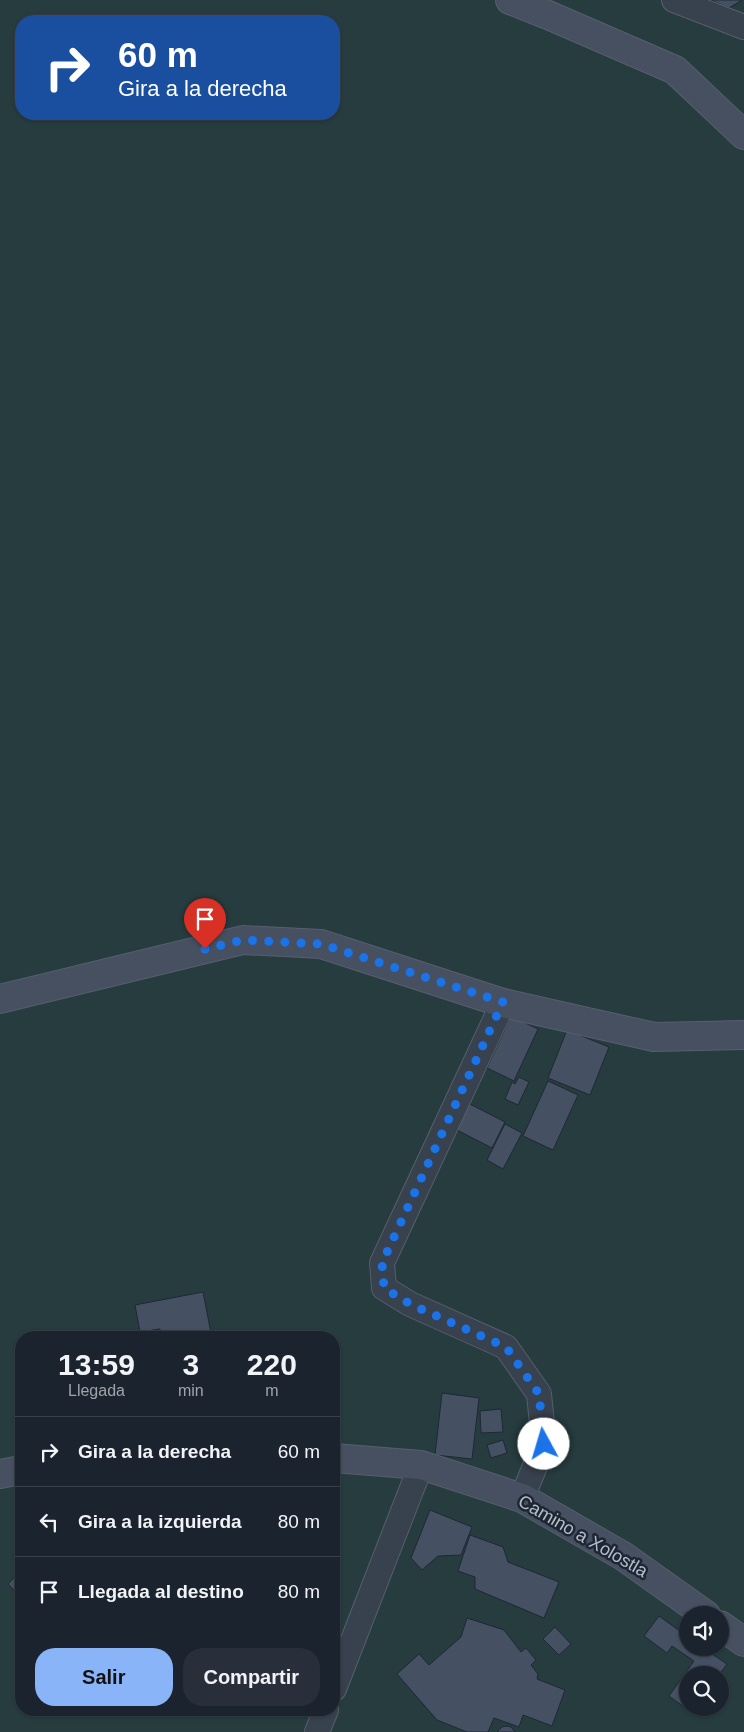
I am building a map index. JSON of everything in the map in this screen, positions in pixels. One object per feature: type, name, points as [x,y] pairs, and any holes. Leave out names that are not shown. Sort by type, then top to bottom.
[{"type":"street","points":[[510,0],[548,14],[675,70],[744,135]]},
{"type":"street","points":[[674,0],[744,27]]},
{"type":"street","points":[[0,999],[243,940],[321,944],[503,1002],[654,1037],[744,1035]]},
{"type":"street","points":[[503,1002],[382,1263],[384,1288],[410,1304],[506,1347],[539,1394],[544,1444],[522,1498]]},
{"type":"street","name":"Camino a Xolostla","points":[[340,1458],[421,1465],[522,1498],[623,1556],[693,1606]]},
{"type":"street","points":[[340,1674],[421,1465]]},
{"type":"street","points":[[0,1474],[15,1471]]},
{"type":"street","points":[[729,1631],[744,1642]]},
{"type":"street","points":[[317,1732],[324,1716]]},
{"type":"green space","points":[[0,0],[744,0],[744,1732],[0,1732]]},
{"type":"building","points":[[711,0],[742,0],[729,8]]},
{"type":"building","points":[[511,1016],[538,1029],[514,1081],[487,1068]]},
{"type":"building","points":[[567,1030],[609,1047],[590,1095],[548,1078]]},
{"type":"building","points":[[519,1077],[529,1082],[518,1105],[505,1099],[512,1082],[515,1084]]},
{"type":"building","points":[[548,1081],[578,1095],[553,1150],[523,1136]]},
{"type":"building","points":[[468,1103],[505,1122],[492,1148],[455,1129]]},
{"type":"building","points":[[505,1124],[522,1133],[503,1169],[487,1160]]},
{"type":"building","points":[[203,1292],[211,1331],[160,1331],[160,1329],[140,1331],[135,1305]]},
{"type":"building","points":[[442,1393],[479,1398],[472,1459],[435,1455]]},
{"type":"building","points":[[501,1409],[503,1432],[481,1433],[480,1411]]},
{"type":"building","points":[[503,1440],[507,1453],[491,1458],[487,1445]]},
{"type":"building","points":[[430,1510],[472,1527],[461,1555],[438,1556],[422,1570],[411,1558]]},
{"type":"building","points":[[470,1535],[503,1547],[508,1562],[559,1582],[544,1618],[475,1589],[475,1577],[458,1571]]},
{"type":"building","points":[[15,1577],[15,1591],[8,1584]]},
{"type":"building","points":[[659,1616],[679,1630],[679,1651],[672,1646],[667,1653],[644,1636]]},
{"type":"building","points":[[467,1618],[504,1630],[521,1652],[526,1648],[536,1660],[531,1665],[538,1674],[537,1679],[565,1690],[552,1726],[523,1715],[519,1727],[494,1718],[488,1732],[467,1732],[437,1720],[397,1674],[419,1654],[429,1665],[461,1637]]},
{"type":"building","points":[[555,1627],[571,1644],[559,1655],[543,1639]]},
{"type":"building","points":[[687,1656],[715,1656],[727,1664],[726,1666],[690,1666],[694,1661]]},
{"type":"building","points":[[679,1682],[679,1703],[669,1696]]},
{"type":"building","points":[[502,1727],[511,1727],[515,1732],[497,1732]]},
{"type":"route","points":[[205,949],[243,940],[321,944],[503,1002],[382,1263],[384,1288],[410,1304],[506,1347],[539,1394],[544,1444]]}]
